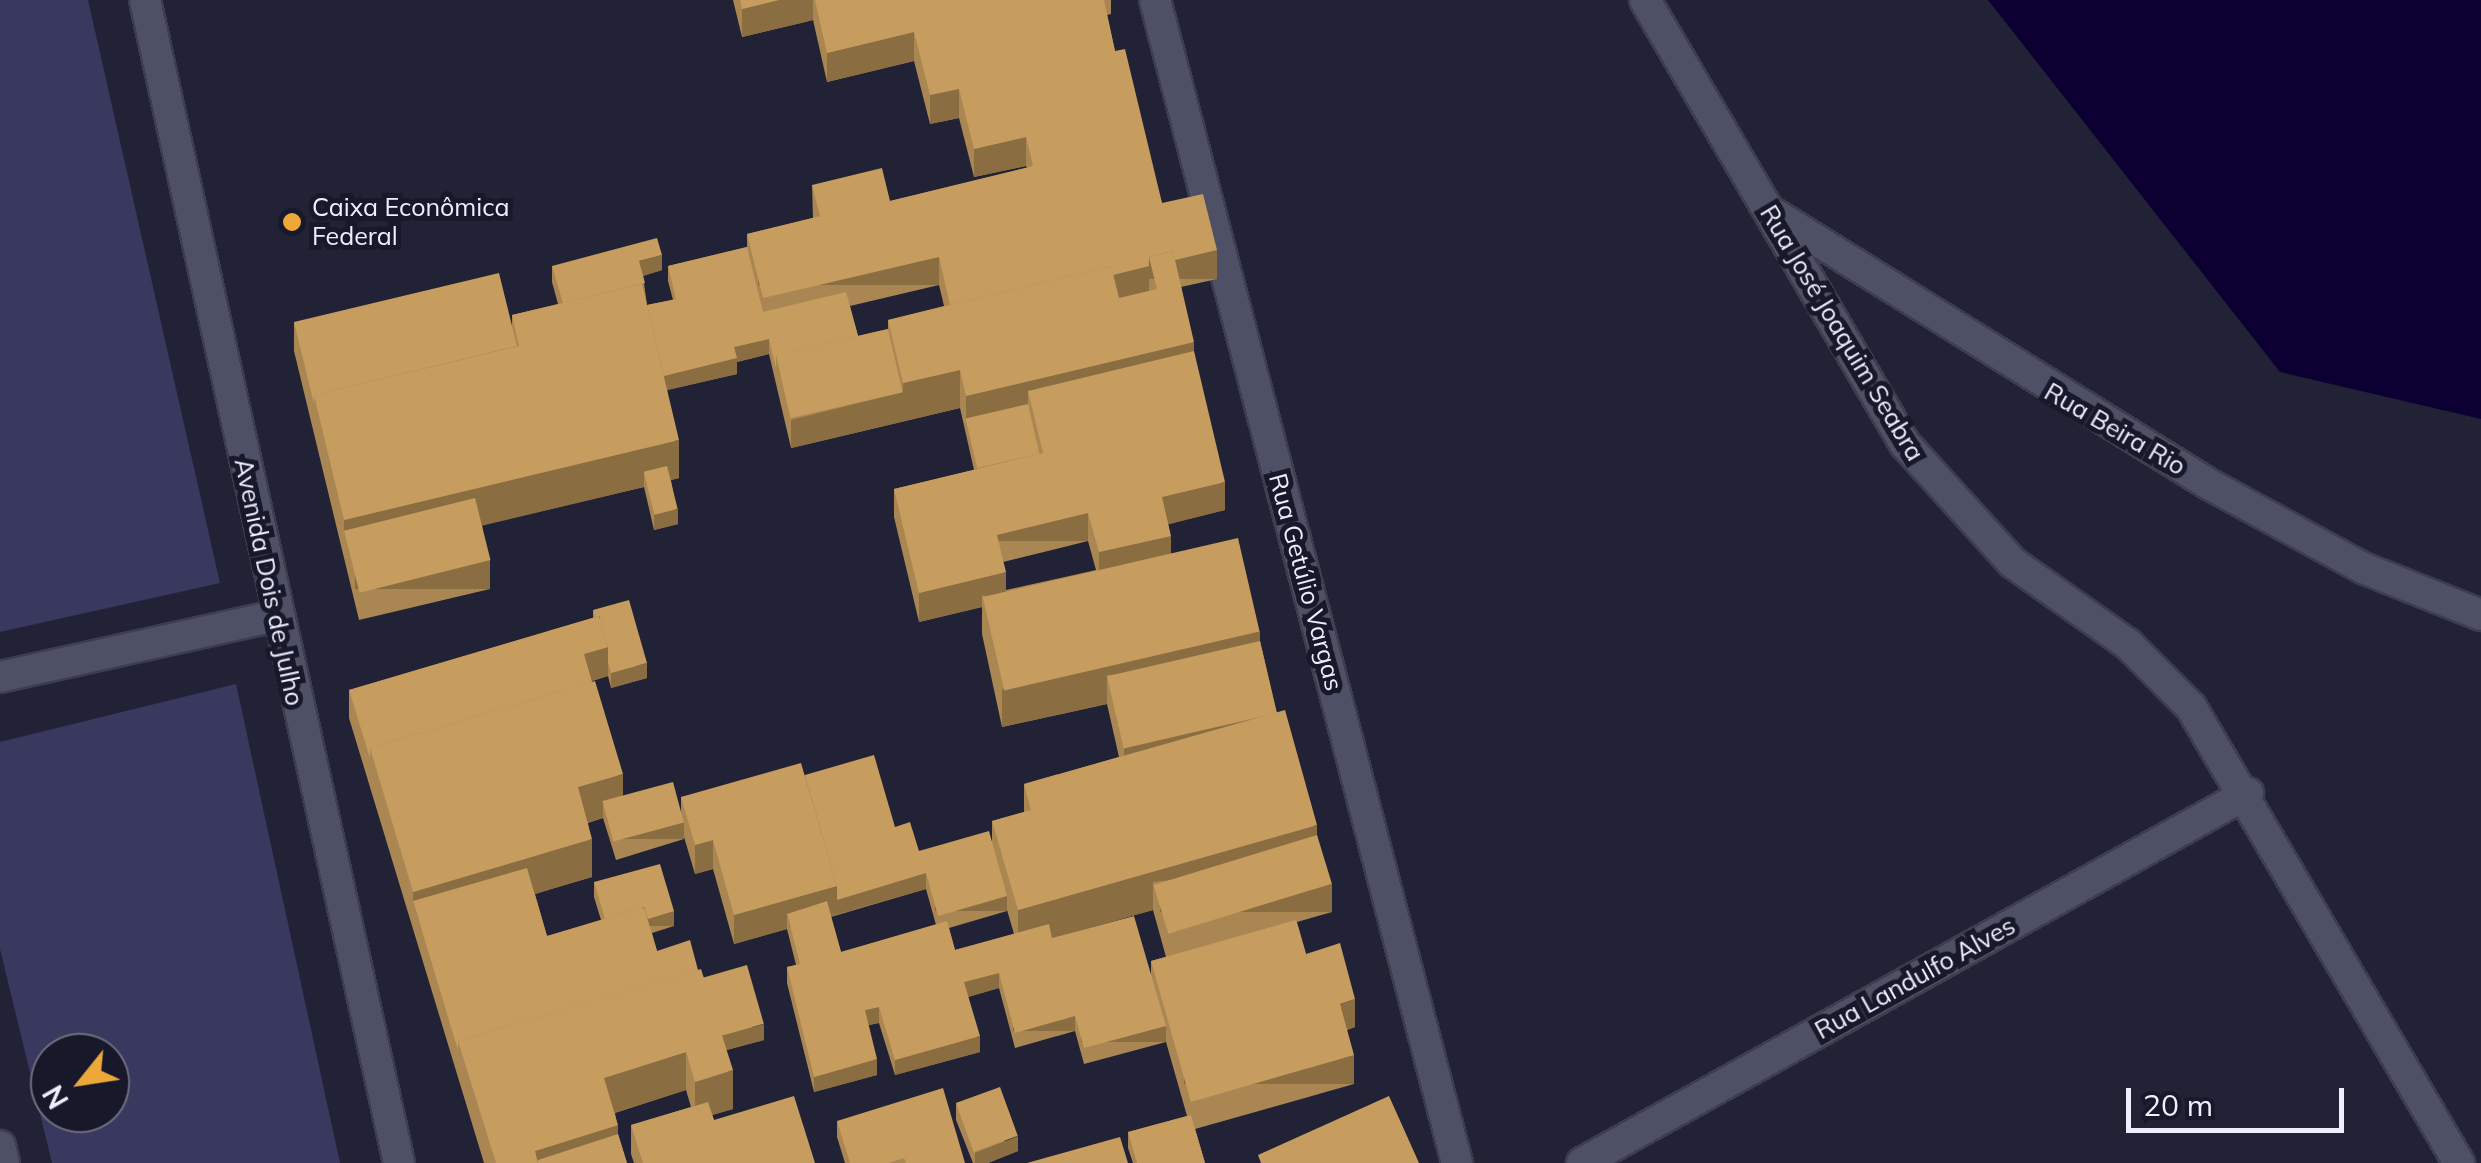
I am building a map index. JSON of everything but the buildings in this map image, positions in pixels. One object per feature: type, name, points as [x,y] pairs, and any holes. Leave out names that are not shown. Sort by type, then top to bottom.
[{"type":"street","name":"Avenida Dois de Julho","points":[[145,0],[276,616],[399,1163]]},
{"type":"street","name":"Rua Getúlio Vargas","points":[[1155,0],[1457,1163]]},
{"type":"street","name":"Rua José Joaquim Seabra","points":[[1645,0],[1904,444],[1966,520],[2128,644],[2192,708],[2248,792],[2458,1163]]},
{"type":"street","name":"Rua Beira Rio","points":[[1768,209],[2207,484],[2363,568],[2481,615]]},
{"type":"street","points":[[0,677],[276,616]]},
{"type":"street","name":"Rua Landulfo Alves","points":[[1582,1163],[2248,792]]},
{"type":"street","points":[[0,1146],[4,1163]]},
{"type":"shaded area","points":[[0,0],[88,0],[220,583],[0,632]]},
{"type":"shaded area","points":[[1988,0],[2481,0],[2481,419],[2280,372]]},
{"type":"shaded area","points":[[236,684],[340,1163],[52,1163],[45,1133],[130,1133],[130,1033],[30,1033],[30,1072],[0,949],[0,742]]},
{"type":"place","name":"Caixa Econômica Federal","points":[[292,222]]}]
